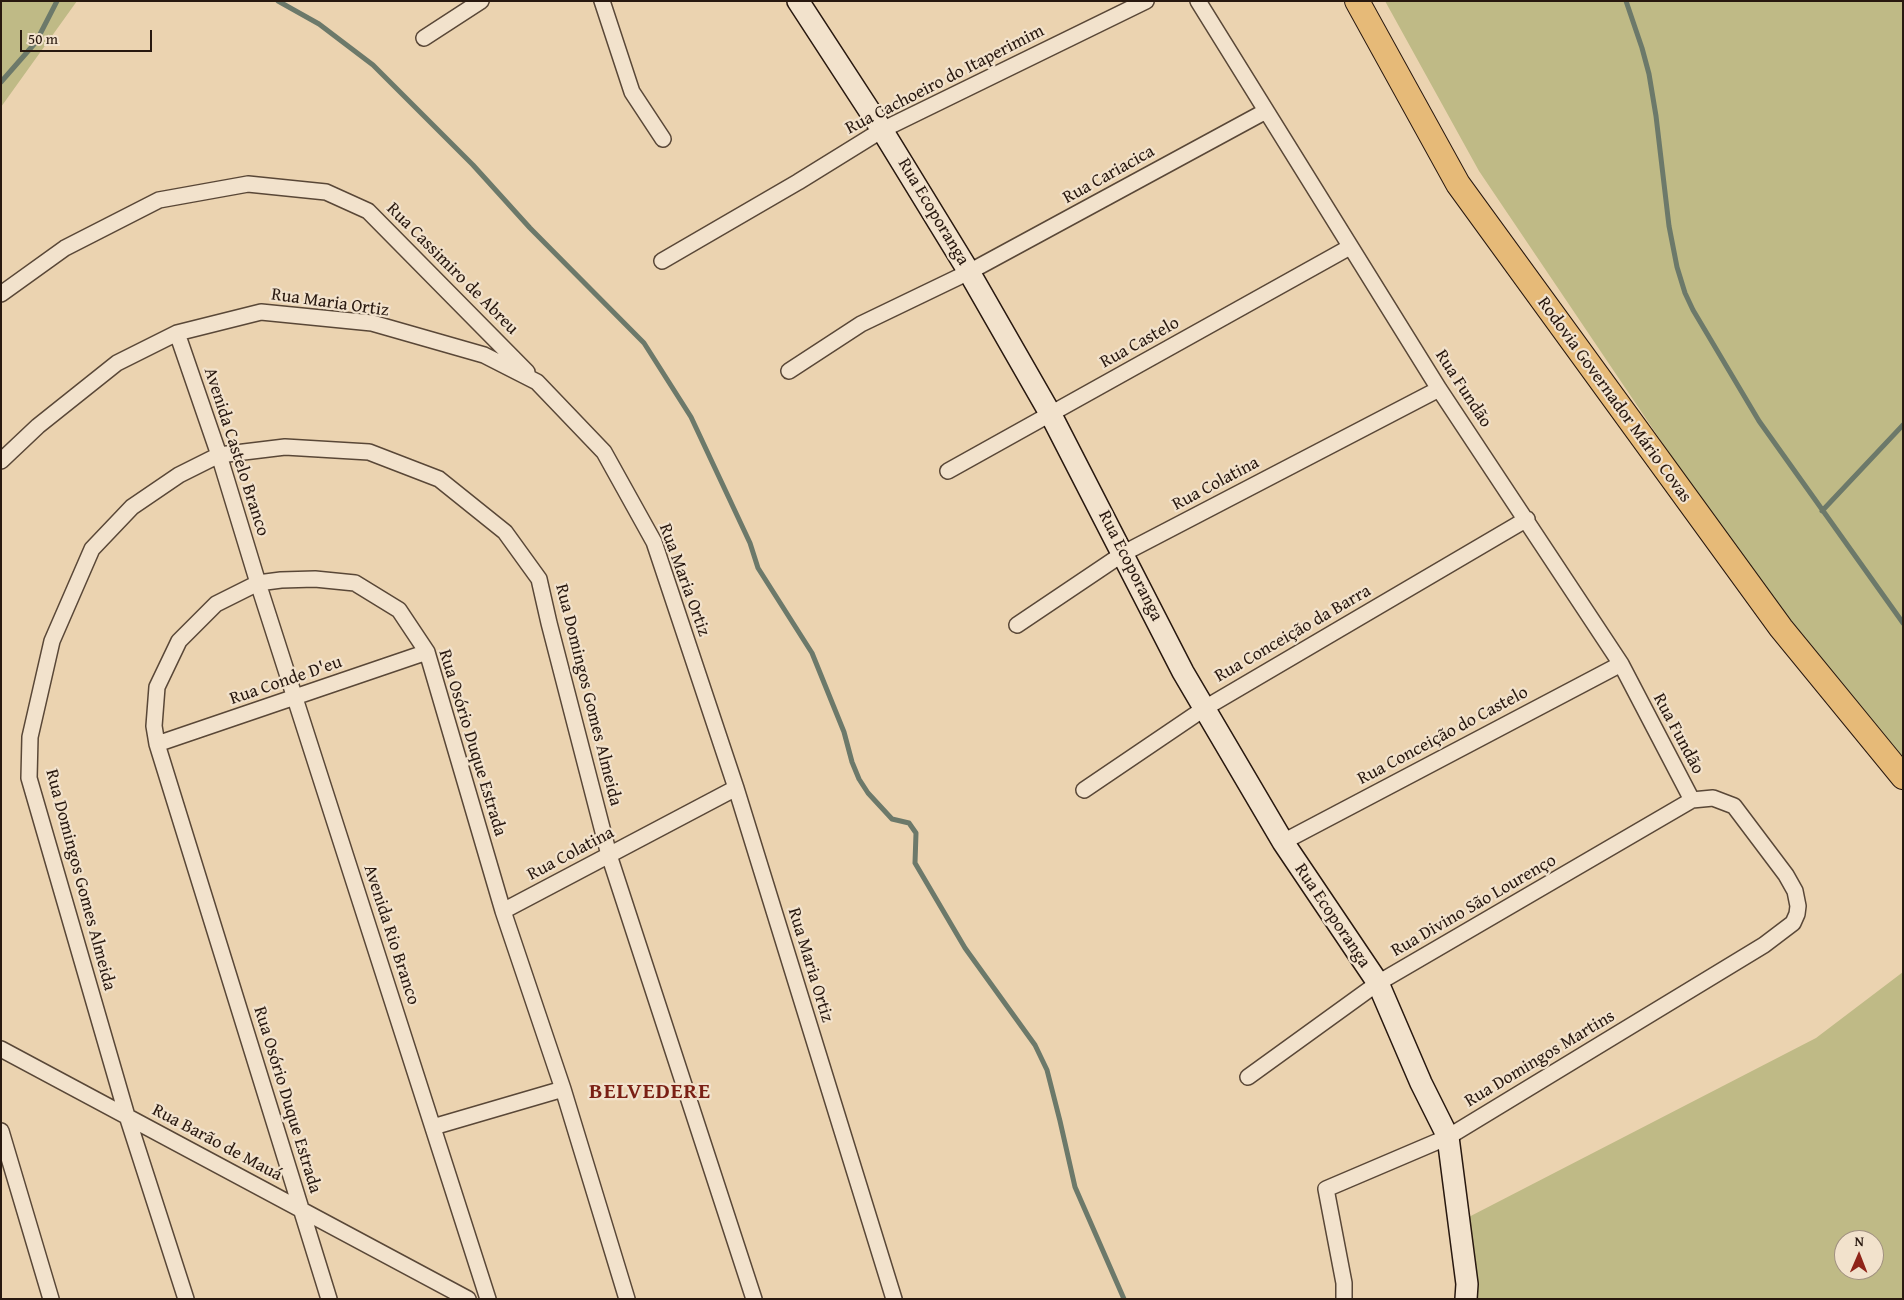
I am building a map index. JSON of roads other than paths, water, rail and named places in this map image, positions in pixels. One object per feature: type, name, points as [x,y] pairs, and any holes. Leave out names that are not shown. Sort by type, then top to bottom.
[{"type":"main road","name":"Rodovia Governador Mário Covas","points":[[1357,1],[1458,184],[1781,628],[1903,777]]},
{"type":"street","points":[[424,38],[481,1]]},
{"type":"street","points":[[602,1],[632,92],[663,139]]},
{"type":"street","name":"Rua Ecoporanga","points":[[798,1],[882,130],[969,272],[1051,415],[1124,553],[1183,672],[1283,842],[1378,984],[1421,1083],[1448,1138],[1466,1284],[1466,1299]]},
{"type":"street","name":"Rua Cachoeiro do Itaperimim","points":[[662,261],[798,182],[882,130],[1146,1]]},
{"type":"street","name":"Rua Fundão","points":[[1198,1],[1439,389],[1527,519],[1621,664],[1697,799]]},
{"type":"street","name":"Rua Cariacica","points":[[789,371],[861,324],[969,272],[1266,111]]},
{"type":"street","name":"Rua Cassimiro de Abreu","points":[[1,294],[65,248],[159,200],[248,184],[326,192],[368,211],[537,382]]},
{"type":"street","name":"Rua Castelo","points":[[948,471],[1350,247]]},
{"type":"street","name":"Rua Maria Ortiz","points":[[1,461],[38,426],[117,363],[177,333],[261,312],[372,324],[484,355],[537,382],[604,452],[654,542],[736,788],[894,1299]]},
{"type":"street","name":"Avenida Castelo Branco","points":[[177,333],[219,455],[258,583]]},
{"type":"street","name":"Rua Colatina","points":[[1017,625],[1124,553],[1439,389]]},
{"type":"street","name":"Rua Domingos Gomes Almeida","points":[[186,1299],[127,1116],[29,778],[30,737],[52,641],[92,549],[132,507],[179,475],[219,455],[285,447],[369,452],[439,479],[505,532],[539,579],[609,855],[754,1299]]},
{"type":"street","name":"Rua Conceição da Barra","points":[[1084,790],[1205,708],[1527,519]]},
{"type":"street","name":"Rua Osório Duque Estrada","points":[[329,1299],[157,744],[154,726],[157,687],[179,641],[216,604],[258,583],[281,580],[315,579],[355,583],[399,610],[427,652],[503,910],[563,1089],[627,1299]]},
{"type":"street","name":"Avenida Rio Branco","points":[[258,583],[488,1299]]},
{"type":"street","name":"Rua Conde D'eu","points":[[157,744],[427,652]]},
{"type":"street","name":"Rua Conceição do Castelo","points":[[1283,842],[1621,664]]},
{"type":"street","name":"Rua Colatina","points":[[503,910],[736,788]]},
{"type":"street","name":"Rua Domingos Martins","points":[[1344,1299],[1344,1282],[1326,1190],[1448,1138],[1764,945],[1793,923],[1798,906],[1795,891],[1786,875],[1734,806],[1713,798],[1697,799]]},
{"type":"street","name":"Rua Divino São Lourenço","points":[[1248,1078],[1378,984],[1697,799]]},
{"type":"street","name":"Rua Barão de Mauá","points":[[1,1049],[468,1299]]},
{"type":"street","points":[[433,1127],[563,1089]]},
{"type":"street","points":[[1,1131],[51,1299]]},
{"type":"waterway","points":[[1,82],[36,42],[57,1]]},
{"type":"waterway","points":[[278,1],[319,24],[373,65],[473,165],[530,228],[644,343],[691,417],[750,543],[758,568],[812,653],[844,732],[859,779],[868,793],[892,819],[909,823],[916,833],[915,863],[965,948],[1035,1045],[1047,1070],[1075,1187],[1124,1299]]},
{"type":"waterway","points":[[1626,1],[1649,74],[1669,226],[1677,267],[1685,293],[1693,310],[1759,421],[1903,623]]},
{"type":"waterway","points":[[1822,511],[1903,425]]},
{"type":"district","name":"BELVEDERE","points":[[650,1092]]}]
